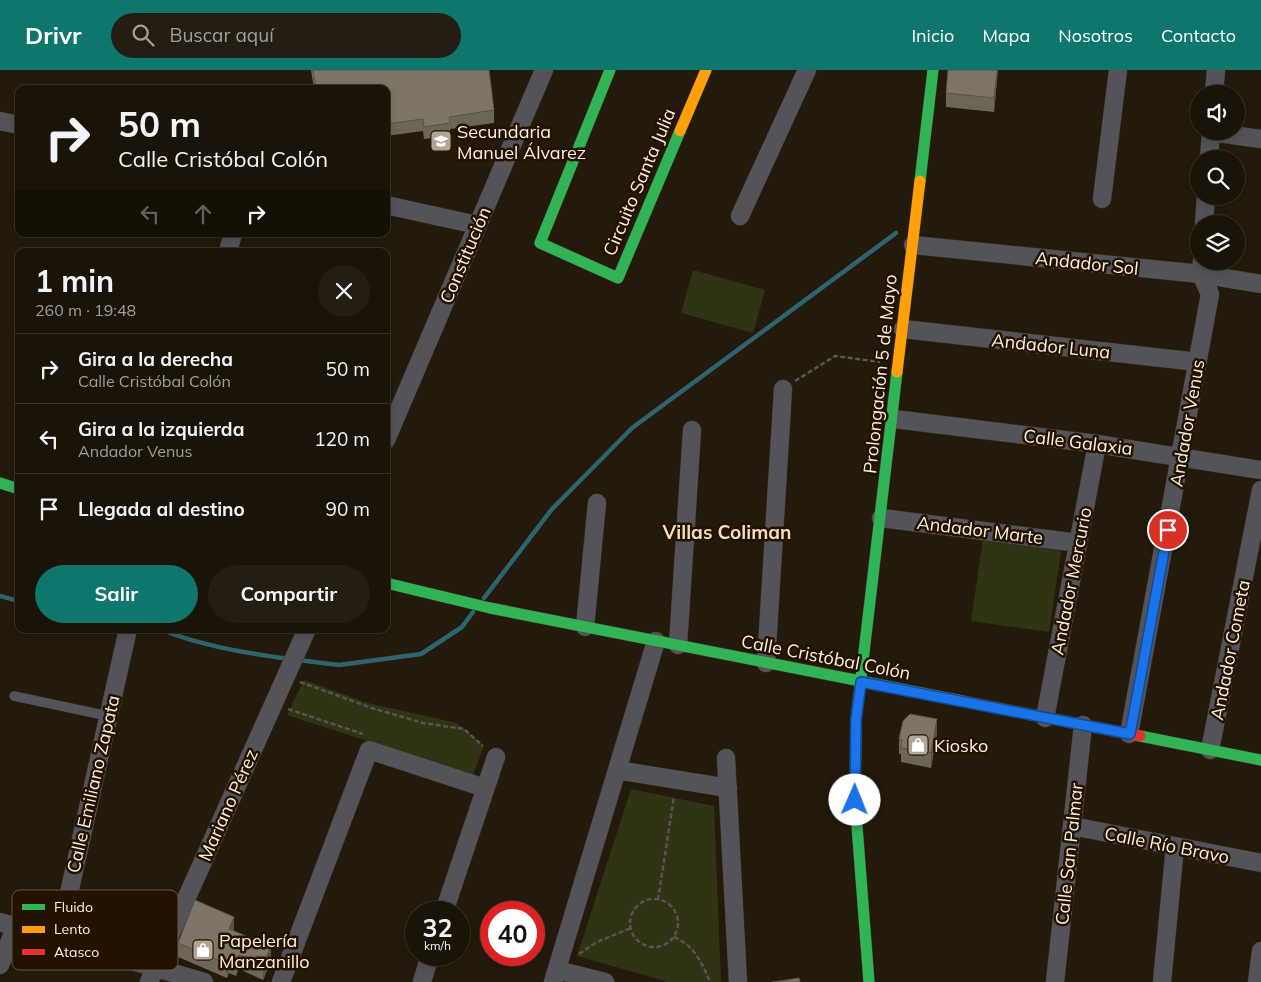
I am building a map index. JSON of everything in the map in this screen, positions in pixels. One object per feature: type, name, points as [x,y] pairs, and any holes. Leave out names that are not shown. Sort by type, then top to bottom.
[{"type":"street","name":"Constitución","points":[[390,431],[544,70]]},
{"type":"street","name":"Circuito Santa Julia","points":[[610,70],[540,243],[618,278],[706,70]]},
{"type":"street","points":[[740,216],[807,70]]},
{"type":"street","name":"Prolongación 5 de Mayo","points":[[869,982],[855,800],[856,720],[894,420],[933,70]]},
{"type":"street","points":[[1102,199],[1118,70]]},
{"type":"street","points":[[1215,85],[1216,70]]},
{"type":"street","points":[[0,121],[15,124]]},
{"type":"street","points":[[1245,137],[1261,139]]},
{"type":"street","points":[[390,206],[477,225]]},
{"type":"street","name":"Andador Sol","points":[[913,245],[1190,267]]},
{"type":"street","name":"Andador Venus","points":[[1130,734],[1210,294],[1202,270]]},
{"type":"street","name":"Andador Sol","points":[[1208,270],[1261,284]]},
{"type":"street","name":"Andador Luna","points":[[903,330],[1198,362]]},
{"type":"street","points":[[766,663],[783,389]]},
{"type":"street","name":"Calle Galaxia","points":[[894,420],[1097,444],[1261,470]]},
{"type":"street","points":[[678,645],[692,430]]},
{"type":"street","name":"Andador Mercurio","points":[[1046,718],[1097,444]]},
{"type":"street","points":[[0,483],[15,488]]},
{"type":"street","name":"Andador Cometa","points":[[1210,750],[1261,490]]},
{"type":"street","points":[[585,627],[597,503]]},
{"type":"street","name":"Andador Marte","points":[[882,518],[1078,543]]},
{"type":"street","name":"Calle Cristóbal Colón","points":[[390,584],[490,608],[1261,760]]},
{"type":"street","name":"Calle Emiliano Zapata","points":[[70,890],[127,633]]},
{"type":"street","name":"Mariano Pérez","points":[[178,917],[305,633]]},
{"type":"street","points":[[605,982],[555,976],[656,641]]},
{"type":"street","name":"Calle San Palmar","points":[[1055,982],[1083,725]]},
{"type":"street","points":[[281,982],[369,750],[485,788]]},
{"type":"street","points":[[448,901],[496,757]]},
{"type":"street","points":[[726,758],[738,982]]},
{"type":"street","points":[[617,770],[728,788]]},
{"type":"street","name":"Calle Río Bravo","points":[[1072,826],[1261,864]]},
{"type":"street","points":[[1162,982],[1175,846]]},
{"type":"street","points":[[0,965],[8,924]]},
{"type":"street","points":[[1257,982],[1261,950]]},
{"type":"street","points":[[422,982],[427,966]]},
{"type":"street","points":[[139,970],[152,975],[204,982]]},
{"type":"lane","points":[[14,696],[108,716]]},
{"type":"path","points":[[783,389],[835,356],[899,364]]},
{"type":"path","points":[[287,675],[372,708],[423,723],[464,729],[496,757]]},
{"type":"path","points":[[274,705],[374,738],[369,750]]},
{"type":"path","points":[[658,900],[676,779]]},
{"type":"path","points":[[658,900],[672,907],[678,922],[674,937],[661,946],[653,947],[639,941],[631,928],[631,920],[637,907],[643,902],[658,900]]},
{"type":"path","points":[[555,976],[597,942],[631,928]]},
{"type":"path","points":[[674,937],[687,944],[699,957],[710,982]]},
{"type":"green space","points":[[693,270],[765,290],[753,333],[681,313]]},
{"type":"green space","points":[[983,539],[1061,551],[1049,632],[971,621]]},
{"type":"green space","points":[[304,680],[368,703],[457,723],[484,746],[473,775],[287,715]]},
{"type":"green space","points":[[631,789],[714,806],[721,982],[669,982],[577,956]]},
{"type":"building","points":[[313,70],[489,70],[494,110],[449,117],[450,123],[424,127],[423,119],[390,123],[390,85],[315,85]]},
{"type":"building","points":[[948,70],[997,70],[994,98],[946,93]]},
{"type":"building","points":[[910,714],[937,719],[931,753],[901,748],[902,740],[899,739],[903,721]]},
{"type":"building","points":[[195,900],[234,917],[229,929],[271,946],[263,965],[239,955],[236,962],[229,959],[227,964],[178,943]]},
{"type":"building","points":[[799,978],[800,982],[772,982]]},
{"type":"waterway","points":[[484,598],[552,509],[632,428],[896,233]]},
{"type":"waterway","points":[[0,596],[15,600]]},
{"type":"waterway","points":[[298,660],[339,665],[421,654],[462,627],[473,612]]},
{"type":"waterway","points":[[171,633],[191,640],[240,651],[290,659]]},
{"type":"traffic: fast","points":[[610,70],[540,243],[618,278],[680,131]]},
{"type":"traffic: fast","points":[[920,181],[933,70]]},
{"type":"traffic: fast","points":[[869,982],[855,800],[856,720],[897,372]]},
{"type":"traffic: fast","points":[[0,483],[15,488]]},
{"type":"traffic: fast","points":[[390,584],[490,608],[962,701]]},
{"type":"traffic: fast","points":[[1140,736],[1261,760]]},
{"type":"traffic: slow","points":[[680,131],[706,70]]},
{"type":"traffic: slow","points":[[897,372],[920,181]]},
{"type":"traffic: jam","points":[[962,701],[1140,736]]},
{"type":"place","name":"Secundaria Manuel Álvarez","points":[[441,141]]},
{"type":"place","name":"Kiosko","points":[[918,745]]},
{"type":"place","name":"Papelería Manzanillo","points":[[203,950]]},
{"type":"district","name":"Villas Coliman","points":[[727,532]]},
{"type":"route","points":[[855,800],[856,720],[861,682],[1130,734],[1168,530]]}]
